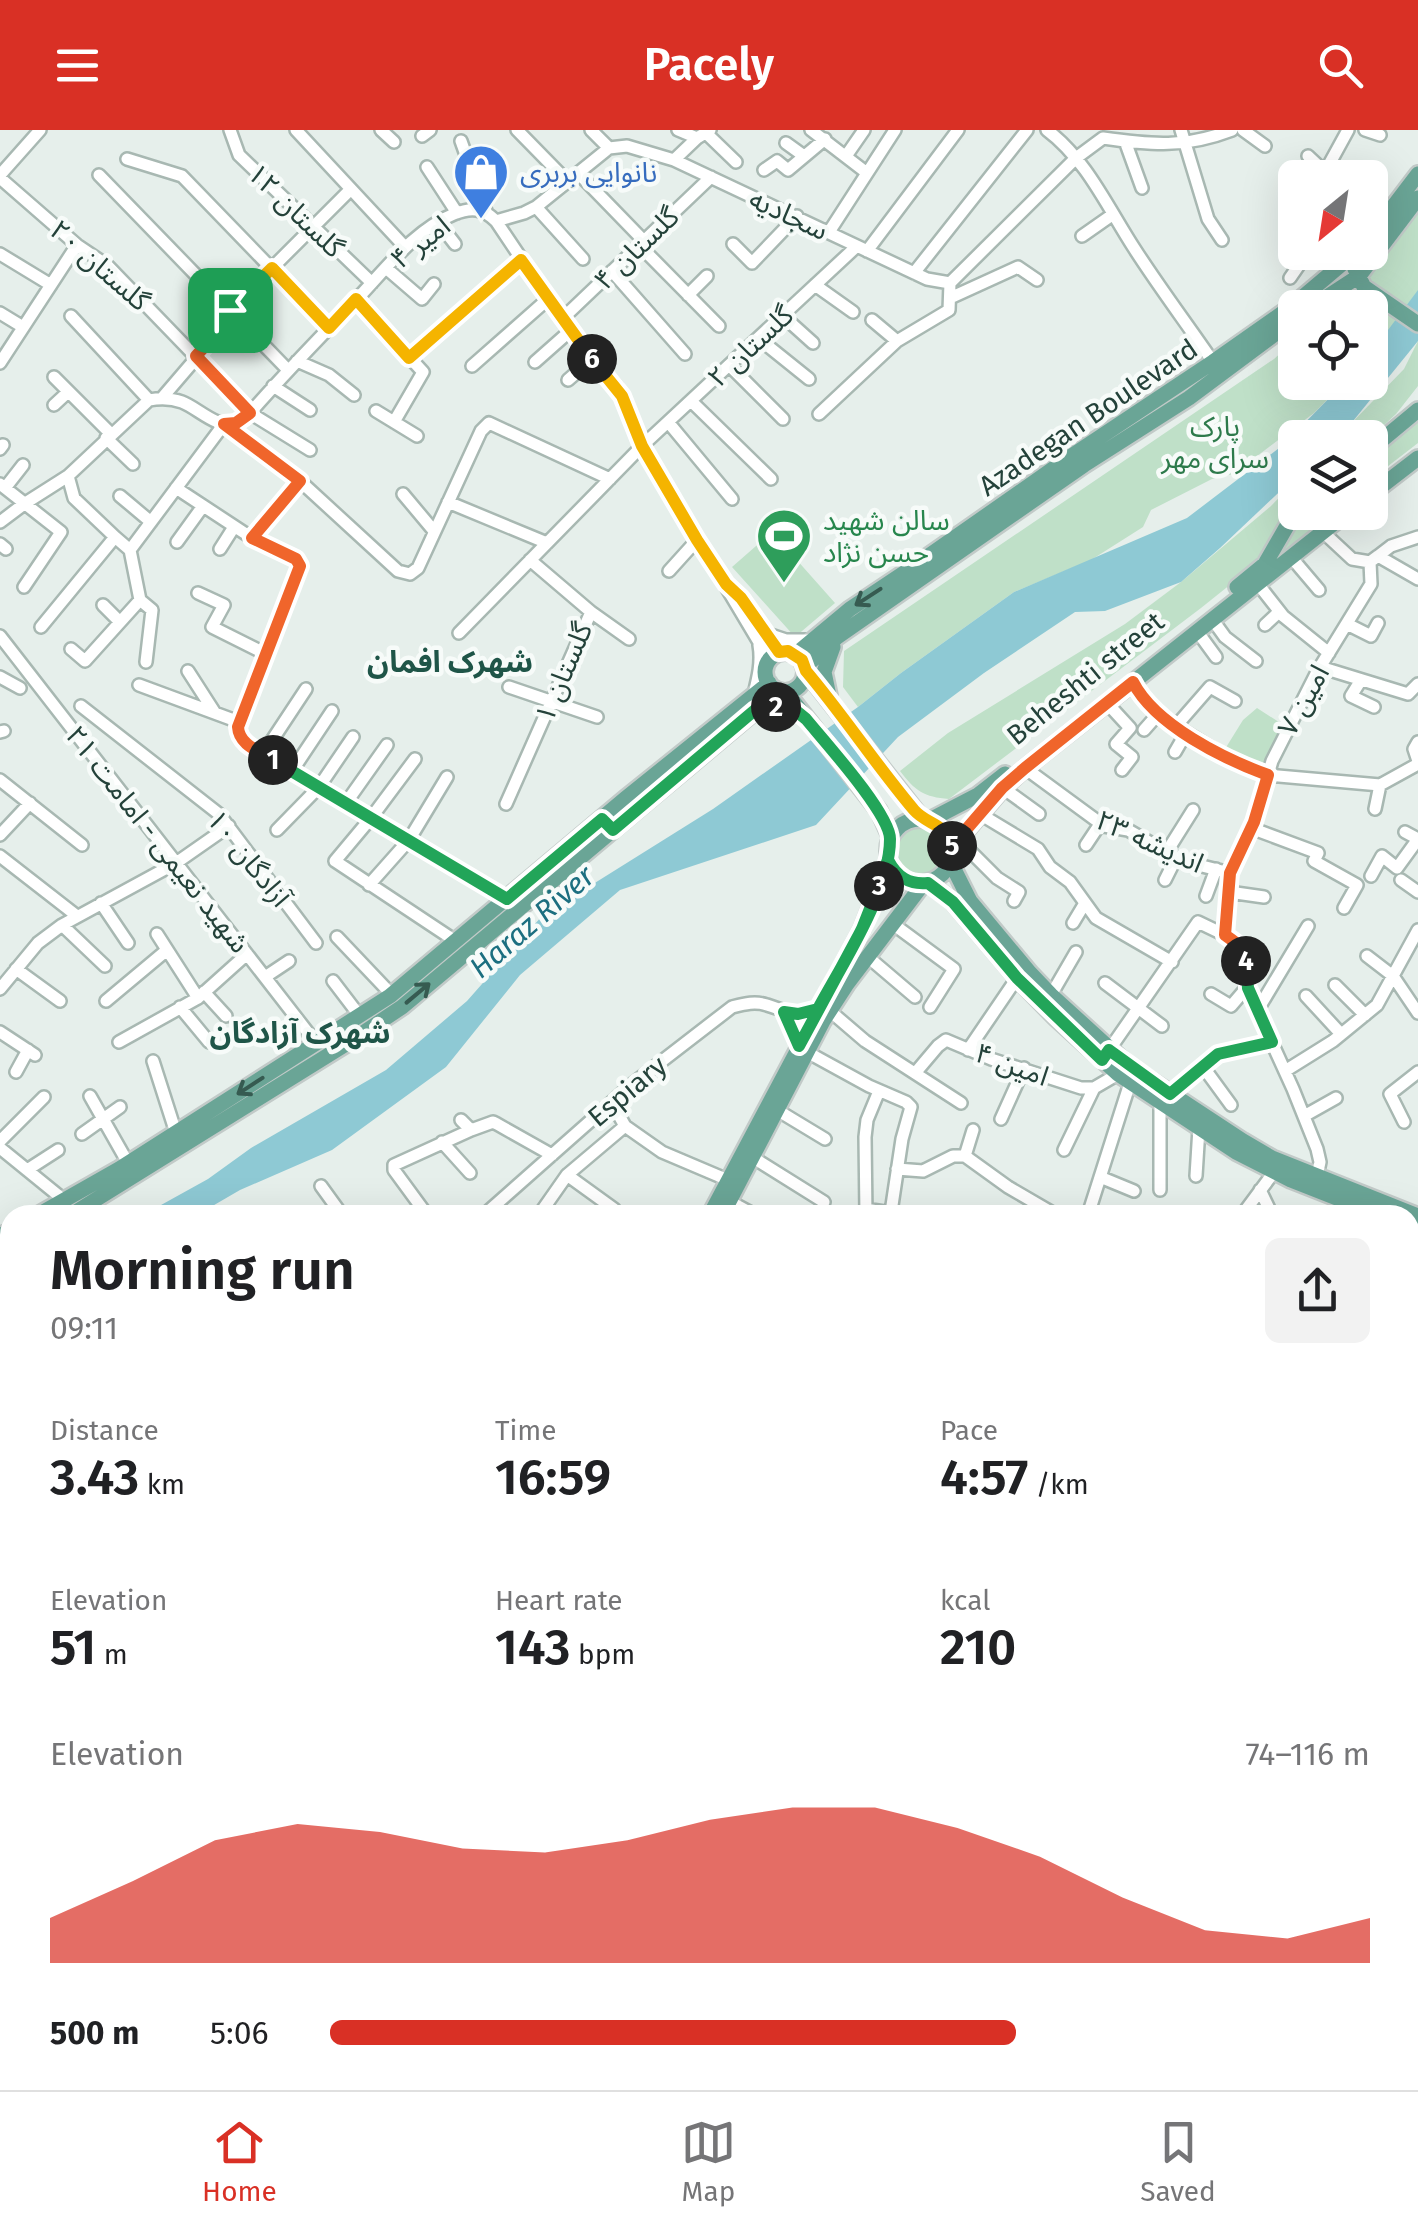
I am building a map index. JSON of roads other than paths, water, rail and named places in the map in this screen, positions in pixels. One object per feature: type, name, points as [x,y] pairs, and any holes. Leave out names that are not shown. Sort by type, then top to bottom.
[{"type":"main road","points":[[1388,213],[1418,174]]},
{"type":"main road","points":[[1338,290],[1359,276],[1418,198]]},
{"type":"main road","name":"Azadegan Boulevard","points":[[791,661],[838,638],[1031,493],[1291,307],[1336,270]]},
{"type":"main road","points":[[1357,270],[1364,287],[1418,324]]},
{"type":"main road","name":"Azadegan Boulevard","points":[[1031,493],[1084,465],[1188,398],[1278,332]]},
{"type":"main road","points":[[1388,435],[1418,410]]},
{"type":"main road","points":[[1388,481],[1418,458]]},
{"type":"main road","name":"Azadegan Boulevard","points":[[791,661],[850,609],[1008,510]]},
{"type":"main road","name":"Beheshti street","points":[[926,820],[978,795],[1265,564],[1285,530]]},
{"type":"main road","name":"Beheshti street","points":[[954,850],[1002,788],[1025,768],[1323,532]]},
{"type":"main road","points":[[830,700],[824,672],[838,638]]},
{"type":"main road","points":[[715,1205],[824,1010],[862,929],[888,860],[890,838],[879,810],[765,672],[791,661]]},
{"type":"main road","points":[[72,1205],[226,1120],[402,1007],[608,824],[754,702],[778,689],[800,686],[791,661]]},
{"type":"main road","points":[[791,661],[830,700],[901,794],[926,820],[945,830],[970,900],[1124,1079],[1257,1150],[1390,1205]]},
{"type":"main road","points":[[754,702],[795,710],[806,719]]},
{"type":"main road","points":[[890,838],[904,823],[926,820]]},
{"type":"main road","points":[[71,1205],[128,1163],[392,994],[507,899],[608,824]]},
{"type":"main road","points":[[824,1010],[926,883],[942,876],[954,850]]},
{"type":"main road","points":[[888,860],[906,880],[926,883],[953,902],[1017,978],[1105,1055],[1199,1128],[1236,1152],[1343,1205]]},
{"type":"main road","points":[[728,1205],[777,1110],[803,1049]]},
{"type":"street","points":[[0,176],[40,130]]},
{"type":"street","name":"گلستان ۱۲","points":[[230,130],[239,155],[372,283]]},
{"type":"street","points":[[296,130],[406,248]]},
{"type":"street","points":[[381,130],[394,142]]},
{"type":"street","points":[[517,130],[641,243],[720,326]]},
{"type":"street","points":[[590,130],[609,148]]},
{"type":"street","points":[[678,130],[704,134],[736,162]]},
{"type":"street","points":[[810,130],[867,173]]},
{"type":"street","points":[[846,156],[864,130]]},
{"type":"street","points":[[828,232],[895,130]]},
{"type":"street","name":"گلستان ۲","points":[[642,446],[815,285],[862,248],[958,130]]},
{"type":"street","points":[[914,273],[1027,130]]},
{"type":"street","points":[[1047,130],[1076,158],[1213,362]]},
{"type":"street","points":[[819,414],[897,341],[949,310],[950,283],[1076,158],[1103,138],[1156,145],[1183,136],[1206,140],[1232,130]]},
{"type":"street","points":[[1243,130],[1265,146]]},
{"type":"street","points":[[1337,160],[1348,130]]},
{"type":"street","points":[[1365,130],[1380,135]]},
{"type":"street","points":[[674,160],[704,134]]},
{"type":"street","points":[[1183,136],[1208,219],[1222,240]]},
{"type":"street","points":[[1118,137],[1142,188]]},
{"type":"street","points":[[764,170],[778,161],[788,170],[825,139]]},
{"type":"street","points":[[461,142],[491,216],[570,331],[622,396],[642,446],[697,540],[762,637],[791,661]]},
{"type":"street","points":[[786,142],[804,156]]},
{"type":"street","name":"سجادیه","points":[[609,148],[627,146],[674,160],[927,279],[950,283]]},
{"type":"street","name":"امیر ۴","points":[[224,424],[236,423],[250,413],[386,268],[438,222],[473,209],[491,216],[524,213],[609,148]]},
{"type":"street","points":[[1308,156],[1313,160]]},
{"type":"street","points":[[127,160],[182,176],[329,328]]},
{"type":"street","points":[[427,167],[457,212]]},
{"type":"street","points":[[99,174],[232,312],[293,365],[329,375],[354,395]]},
{"type":"street","name":"گلستان ۲۰","points":[[0,176],[77,245],[108,266],[250,413],[310,450]]},
{"type":"street","name":"گلستان ۴","points":[[562,319],[710,177]]},
{"type":"street","points":[[0,522],[68,476],[108,436],[156,399],[272,268],[351,189]]},
{"type":"street","points":[[536,207],[583,259]]},
{"type":"street","points":[[1082,236],[1112,215]]},
{"type":"street","points":[[733,244],[752,264],[797,216]]},
{"type":"street","points":[[438,222],[455,244]]},
{"type":"street","points":[[1,360],[77,245]]},
{"type":"street","points":[[0,254],[51,285]]},
{"type":"street","points":[[409,358],[521,260]]},
{"type":"street","points":[[950,298],[1018,267],[1037,280]]},
{"type":"street","points":[[386,268],[422,299],[434,284]]},
{"type":"street","points":[[1290,278],[1296,270]]},
{"type":"street","points":[[612,271],[685,354]]},
{"type":"street","points":[[688,295],[706,276]]},
{"type":"street","points":[[815,285],[853,312]]},
{"type":"street","points":[[356,299],[424,372],[394,422]]},
{"type":"street","points":[[472,366],[548,299]]},
{"type":"street","points":[[0,313],[23,328]]},
{"type":"street","points":[[71,316],[156,399],[183,402],[224,424],[300,481],[403,574],[418,568],[481,431],[489,423],[610,479]]},
{"type":"street","points":[[782,316],[812,343]]},
{"type":"street","points":[[872,320],[897,341]]},
{"type":"street","points":[[535,362],[570,331]]},
{"type":"street","points":[[758,338],[809,379]]},
{"type":"street","points":[[568,380],[592,359]]},
{"type":"street","points":[[729,365],[783,419]]},
{"type":"street","points":[[54,378],[133,464]]},
{"type":"street","points":[[274,386],[310,410]]},
{"type":"street","points":[[54,404],[68,392]]},
{"type":"street","points":[[691,400],[770,480]]},
{"type":"street","points":[[376,411],[417,436]]},
{"type":"street","points":[[668,422],[732,499]]},
{"type":"street","points":[[130,550],[224,424]]},
{"type":"street","points":[[459,633],[642,446]]},
{"type":"street","points":[[23,465],[2,486],[61,532],[24,587]]},
{"type":"street","points":[[68,476],[74,498],[130,550],[140,600],[152,610],[146,662]]},
{"type":"street","points":[[252,538],[300,481]]},
{"type":"street","points":[[176,488],[252,538],[296,559],[300,566],[240,722],[238,733],[244,742],[507,899]]},
{"type":"street","points":[[402,494],[434,531]]},
{"type":"street","points":[[120,496],[150,522]]},
{"type":"street","points":[[448,502],[547,542]]},
{"type":"street","points":[[177,542],[203,506]]},
{"type":"street","points":[[220,548],[234,526]]},
{"type":"street","points":[[1323,532],[1352,558],[1374,559],[1418,579]]},
{"type":"street","points":[[41,627],[115,537]]},
{"type":"street","points":[[1374,559],[1391,546],[1418,537]]},
{"type":"street","points":[[668,571],[697,540]]},
{"type":"street","points":[[1291,557],[1319,590]]},
{"type":"street","name":"امین ۷","points":[[1225,935],[1230,873],[1252,828],[1280,742],[1320,667],[1372,584],[1374,559]]},
{"type":"street","name":"گلستان ۱","points":[[506,804],[590,612],[530,560]]},
{"type":"street","points":[[1258,584],[1279,612],[1329,653]]},
{"type":"street","points":[[198,593],[224,605],[212,627],[266,654]]},
{"type":"street","points":[[71,649],[84,661],[140,600]]},
{"type":"street","points":[[103,605],[120,622]]},
{"type":"street","points":[[590,612],[629,639]]},
{"type":"street","points":[[1265,624],[1279,612]]},
{"type":"street","points":[[1212,619],[1256,661]]},
{"type":"street","points":[[1347,624],[1371,636],[1378,623]]},
{"type":"street","points":[[1197,631],[1216,657]]},
{"type":"street","name":"شهید نعیمی - امامت ۲۱","points":[[0,636],[316,1043]]},
{"type":"street","points":[[762,637],[813,640]]},
{"type":"street","points":[[754,702],[762,637]]},
{"type":"street","points":[[1320,667],[1408,694],[1418,684]]},
{"type":"street","points":[[188,671],[215,713]]},
{"type":"street","points":[[0,677],[20,688]]},
{"type":"street","points":[[1361,680],[1351,696],[1374,708]]},
{"type":"street","points":[[1133,682],[1140,696],[1181,729],[1236,763],[1268,775],[1380,785],[1418,763],[1414,749],[1418,742]]},
{"type":"street","points":[[139,685],[240,722]]},
{"type":"street","points":[[509,687],[597,716]]},
{"type":"street","points":[[1174,752],[1181,729],[1210,687],[1235,701]]},
{"type":"street","points":[[263,754],[306,689]]},
{"type":"street","points":[[1107,703],[1130,728],[1116,744],[1132,757],[1122,770]]},
{"type":"street","name":"آزادگان ۱۰","points":[[81,706],[219,814],[316,943]]},
{"type":"street","points":[[292,770],[332,711]]},
{"type":"street","points":[[1144,730],[1159,713]]},
{"type":"street","points":[[277,830],[318,786],[353,737]]},
{"type":"street","points":[[346,803],[388,744]]},
{"type":"street","points":[[415,759],[335,861],[457,942]]},
{"type":"street","name":"اندیشه ۲۳","points":[[1025,768],[1100,824],[1128,830],[1171,855],[1230,873]]},
{"type":"street","points":[[369,884],[409,840],[447,777]]},
{"type":"street","points":[[0,780],[82,844]]},
{"type":"street","points":[[1375,809],[1380,785]]},
{"type":"street","points":[[1002,788],[1039,814]]},
{"type":"street","points":[[0,835],[30,803]]},
{"type":"street","points":[[1165,880],[1171,855],[1193,810]]},
{"type":"street","points":[[980,814],[1038,849],[1050,867],[1070,882],[1096,918],[1172,962]]},
{"type":"street","points":[[1086,845],[1100,824]]},
{"type":"street","points":[[0,988],[38,943],[62,925],[176,863],[229,826]]},
{"type":"street","points":[[1252,828],[1318,854],[1314,861],[1357,884],[1344,908]]},
{"type":"street","points":[[1371,876],[1382,856],[1398,868],[1418,839],[1405,832]]},
{"type":"street","points":[[954,850],[1018,892],[1014,901]]},
{"type":"street","points":[[0,856],[77,916]]},
{"type":"street","points":[[1206,896],[1216,870]]},
{"type":"street","points":[[1401,880],[1418,892]]},
{"type":"street","points":[[1229,892],[1264,897]]},
{"type":"street","points":[[101,903],[128,943]]},
{"type":"street","points":[[1074,923],[1085,903]]},
{"type":"street","points":[[1105,1055],[1198,922],[1225,935],[1246,954],[1248,985],[1257,1011],[1318,1150],[1318,1176]]},
{"type":"street","points":[[893,924],[954,969],[930,1007]]},
{"type":"street","points":[[62,925],[104,966]]},
{"type":"street","points":[[1257,1011],[1308,926]]},
{"type":"street","points":[[1285,1072],[1377,1006],[1418,930]]},
{"type":"street","points":[[157,934],[201,995],[226,1016]]},
{"type":"street","points":[[337,937],[392,994]]},
{"type":"street","points":[[106,1000],[167,950]]},
{"type":"street","points":[[1051,995],[1076,952]]},
{"type":"street","points":[[119,1042],[201,995],[247,954]]},
{"type":"street","points":[[1367,956],[1392,976],[1416,1004]]},
{"type":"street","points":[[868,957],[915,997]]},
{"type":"street","points":[[264,977],[289,961]]},
{"type":"street","points":[[16,968],[60,1000]]},
{"type":"street","points":[[968,1050],[1017,978]]},
{"type":"street","points":[[333,981],[359,1016]]},
{"type":"street","points":[[1105,983],[1162,1026]]},
{"type":"street","points":[[1211,994],[1231,1006],[1248,985]]},
{"type":"street","points":[[1335,985],[1365,1015]]},
{"type":"street","points":[[1306,996],[1341,1034]]},
{"type":"street","name":"Espiary","points":[[495,1205],[630,1086],[732,1007],[765,1004],[798,1014],[824,1010]]},
{"type":"street","points":[[180,1008],[209,1042]]},
{"type":"street","points":[[824,1010],[961,1103]]},
{"type":"street","points":[[784,1012],[803,1049],[909,1104],[898,1168],[897,1205]]},
{"type":"street","points":[[0,1032],[32,1052],[16,1072]]},
{"type":"street","name":"امین ۴","points":[[916,1072],[942,1042],[955,1042],[1064,1083],[1094,1088]]},
{"type":"street","points":[[1160,1190],[1165,1099],[1218,1054],[1272,1042]]},
{"type":"street","points":[[153,1061],[176,1133]]},
{"type":"street","points":[[1001,1119],[1024,1068]]},
{"type":"street","points":[[1204,1068],[1231,1104]]},
{"type":"street","points":[[1404,1122],[1390,1094],[1416,1077]]},
{"type":"street","points":[[1064,1150],[1094,1088],[1124,1079]]},
{"type":"street","points":[[1091,1205],[1124,1079]]},
{"type":"street","points":[[865,1205],[864,1137],[879,1091]]},
{"type":"street","points":[[90,1096],[128,1163]]},
{"type":"street","points":[[44,1097],[0,1145],[64,1205]]},
{"type":"street","points":[[1304,1116],[1336,1098]]},
{"type":"street","points":[[612,1104],[626,1126],[662,1152],[728,1180]]},
{"type":"street","points":[[82,1134],[120,1107]]},
{"type":"street","points":[[777,1110],[826,1139]]},
{"type":"street","points":[[461,1120],[471,1130]]},
{"type":"street","points":[[420,1205],[394,1166],[471,1130],[493,1122],[552,1155]]},
{"type":"street","points":[[546,1205],[567,1176],[626,1126]]},
{"type":"street","points":[[1196,1176],[1199,1128]]},
{"type":"street","points":[[964,1156],[973,1130]]},
{"type":"street","points":[[442,1142],[470,1172]]},
{"type":"street","points":[[27,1170],[58,1150]]},
{"type":"street","points":[[898,1168],[923,1171],[953,1156],[964,1156],[1039,1205]]},
{"type":"street","points":[[752,1157],[824,1202]]},
{"type":"street","points":[[1249,1205],[1274,1172]]},
{"type":"street","points":[[567,1176],[608,1205]]},
{"type":"street","points":[[1100,1177],[1134,1191]]},
{"type":"street","points":[[321,1186],[335,1205]]},
{"type":"street","points":[[1260,1190],[1267,1205]]},
{"type":"water","points":[[1418,290],[1418,341],[1388,378],[1388,330]]},
{"type":"water","points":[[1327,400],[1370,400],[1354,420],[1308,420]]},
{"type":"water","points":[[1278,449],[1278,493],[1181,582],[1105,611],[1075,612],[898,737],[816,825],[620,890],[520,975],[446,1067],[332,1150],[214,1205],[161,1205],[386,1070],[467,1001],[542,916],[713,809],[1014,592],[1187,518]]},
{"type":"place","name":"نانوایی بربری","points":[[481,221]]},
{"type":"place","name":"سالن شهید حسن نژاد","points":[[784,585]]},
{"type":"district","name":"شهرک افمان","points":[[450,662]]},
{"type":"district","name":"شهرک آزادگان","points":[[300,1033]]},
{"type":"park label","name":"پارک سرای مهر","points":[[1215,442]]},
{"type":"water label","name":"Haraz River","points":[[532,922]]}]
